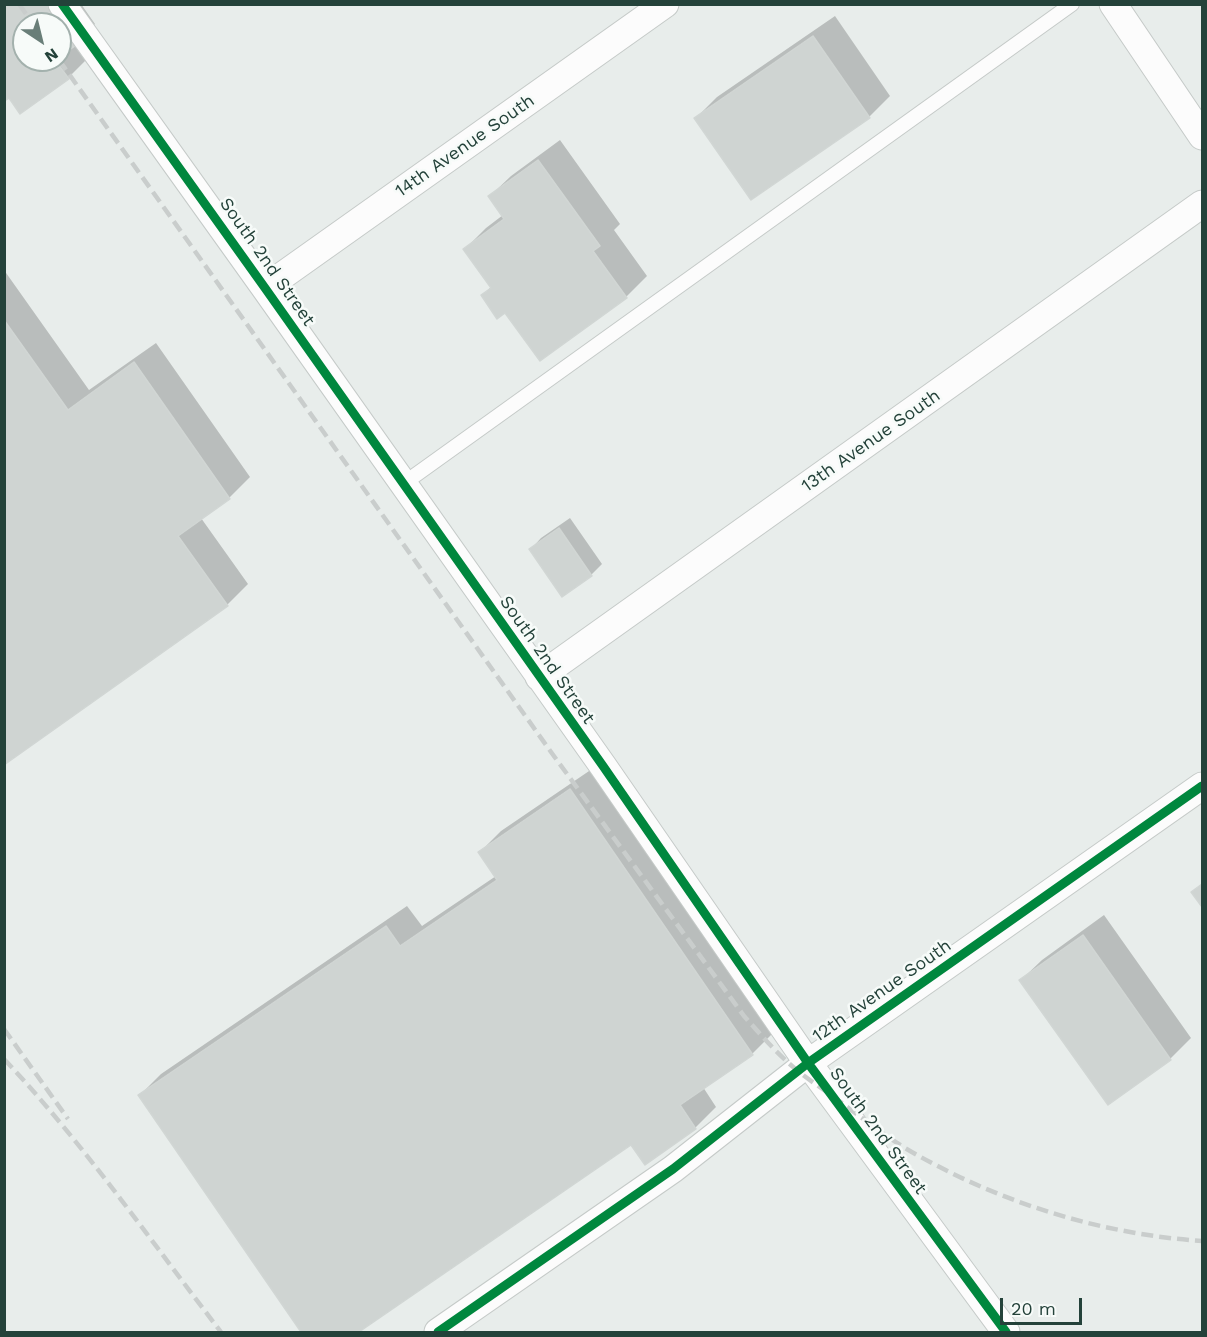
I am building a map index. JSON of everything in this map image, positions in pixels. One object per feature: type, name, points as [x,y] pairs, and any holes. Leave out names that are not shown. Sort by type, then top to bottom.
[{"type":"street","name":"South 2nd Street","points":[[62,4],[266,288],[538,677],[603,766],[808,1063],[1006,1332]]},
{"type":"street","name":"14th Avenue South","points":[[266,288],[665,4]]},
{"type":"street","points":[[1113,4],[1203,136]]},
{"type":"street","name":"13th Avenue South","points":[[538,677],[1203,204]]},
{"type":"street","name":"12th Avenue South","points":[[438,1332],[673,1169],[808,1063],[1203,786]]},
{"type":"lane","points":[[403,484],[1072,4]]},
{"type":"building","points":[[4,4],[46,4],[52,12],[12,12],[12,72],[64,72],[69,79],[20,114],[9,98],[4,101]]},
{"type":"building","points":[[813,36],[870,118],[751,200],[694,118]]},
{"type":"building","points":[[538,160],[600,246],[593,251],[627,298],[540,361],[505,313],[497,319],[481,295],[491,288],[463,249],[504,219],[488,196]]},
{"type":"building","points":[[4,320],[68,410],[134,362],[230,499],[178,536],[228,606],[4,765]]},
{"type":"building","points":[[559,528],[592,576],[562,597],[529,549]]},
{"type":"building","points":[[570,789],[753,1055],[680,1105],[696,1129],[645,1165],[631,1145],[359,1332],[301,1332],[138,1095],[386,926],[400,946],[497,880],[478,852]]},
{"type":"building","points":[[1202,884],[1202,907],[1191,892]]},
{"type":"building","points":[[1083,935],[1171,1060],[1108,1105],[1019,980]]},
{"type":"railway","points":[[19,4],[25,12]]},
{"type":"railway","points":[[68,72],[551,752],[744,1016],[770,1045],[802,1074],[886,1136],[939,1167],[975,1184],[1048,1212],[1086,1222],[1124,1231],[1202,1241]]},
{"type":"railway","points":[[4,1029],[68,1119]]},
{"type":"railway","points":[[4,1059],[89,1158],[221,1332]]},
{"type":"cycle path","points":[[62,4],[603,766],[808,1063],[1006,1332]]},
{"type":"cycle path","points":[[438,1332],[673,1169],[808,1063],[1202,786]]}]
